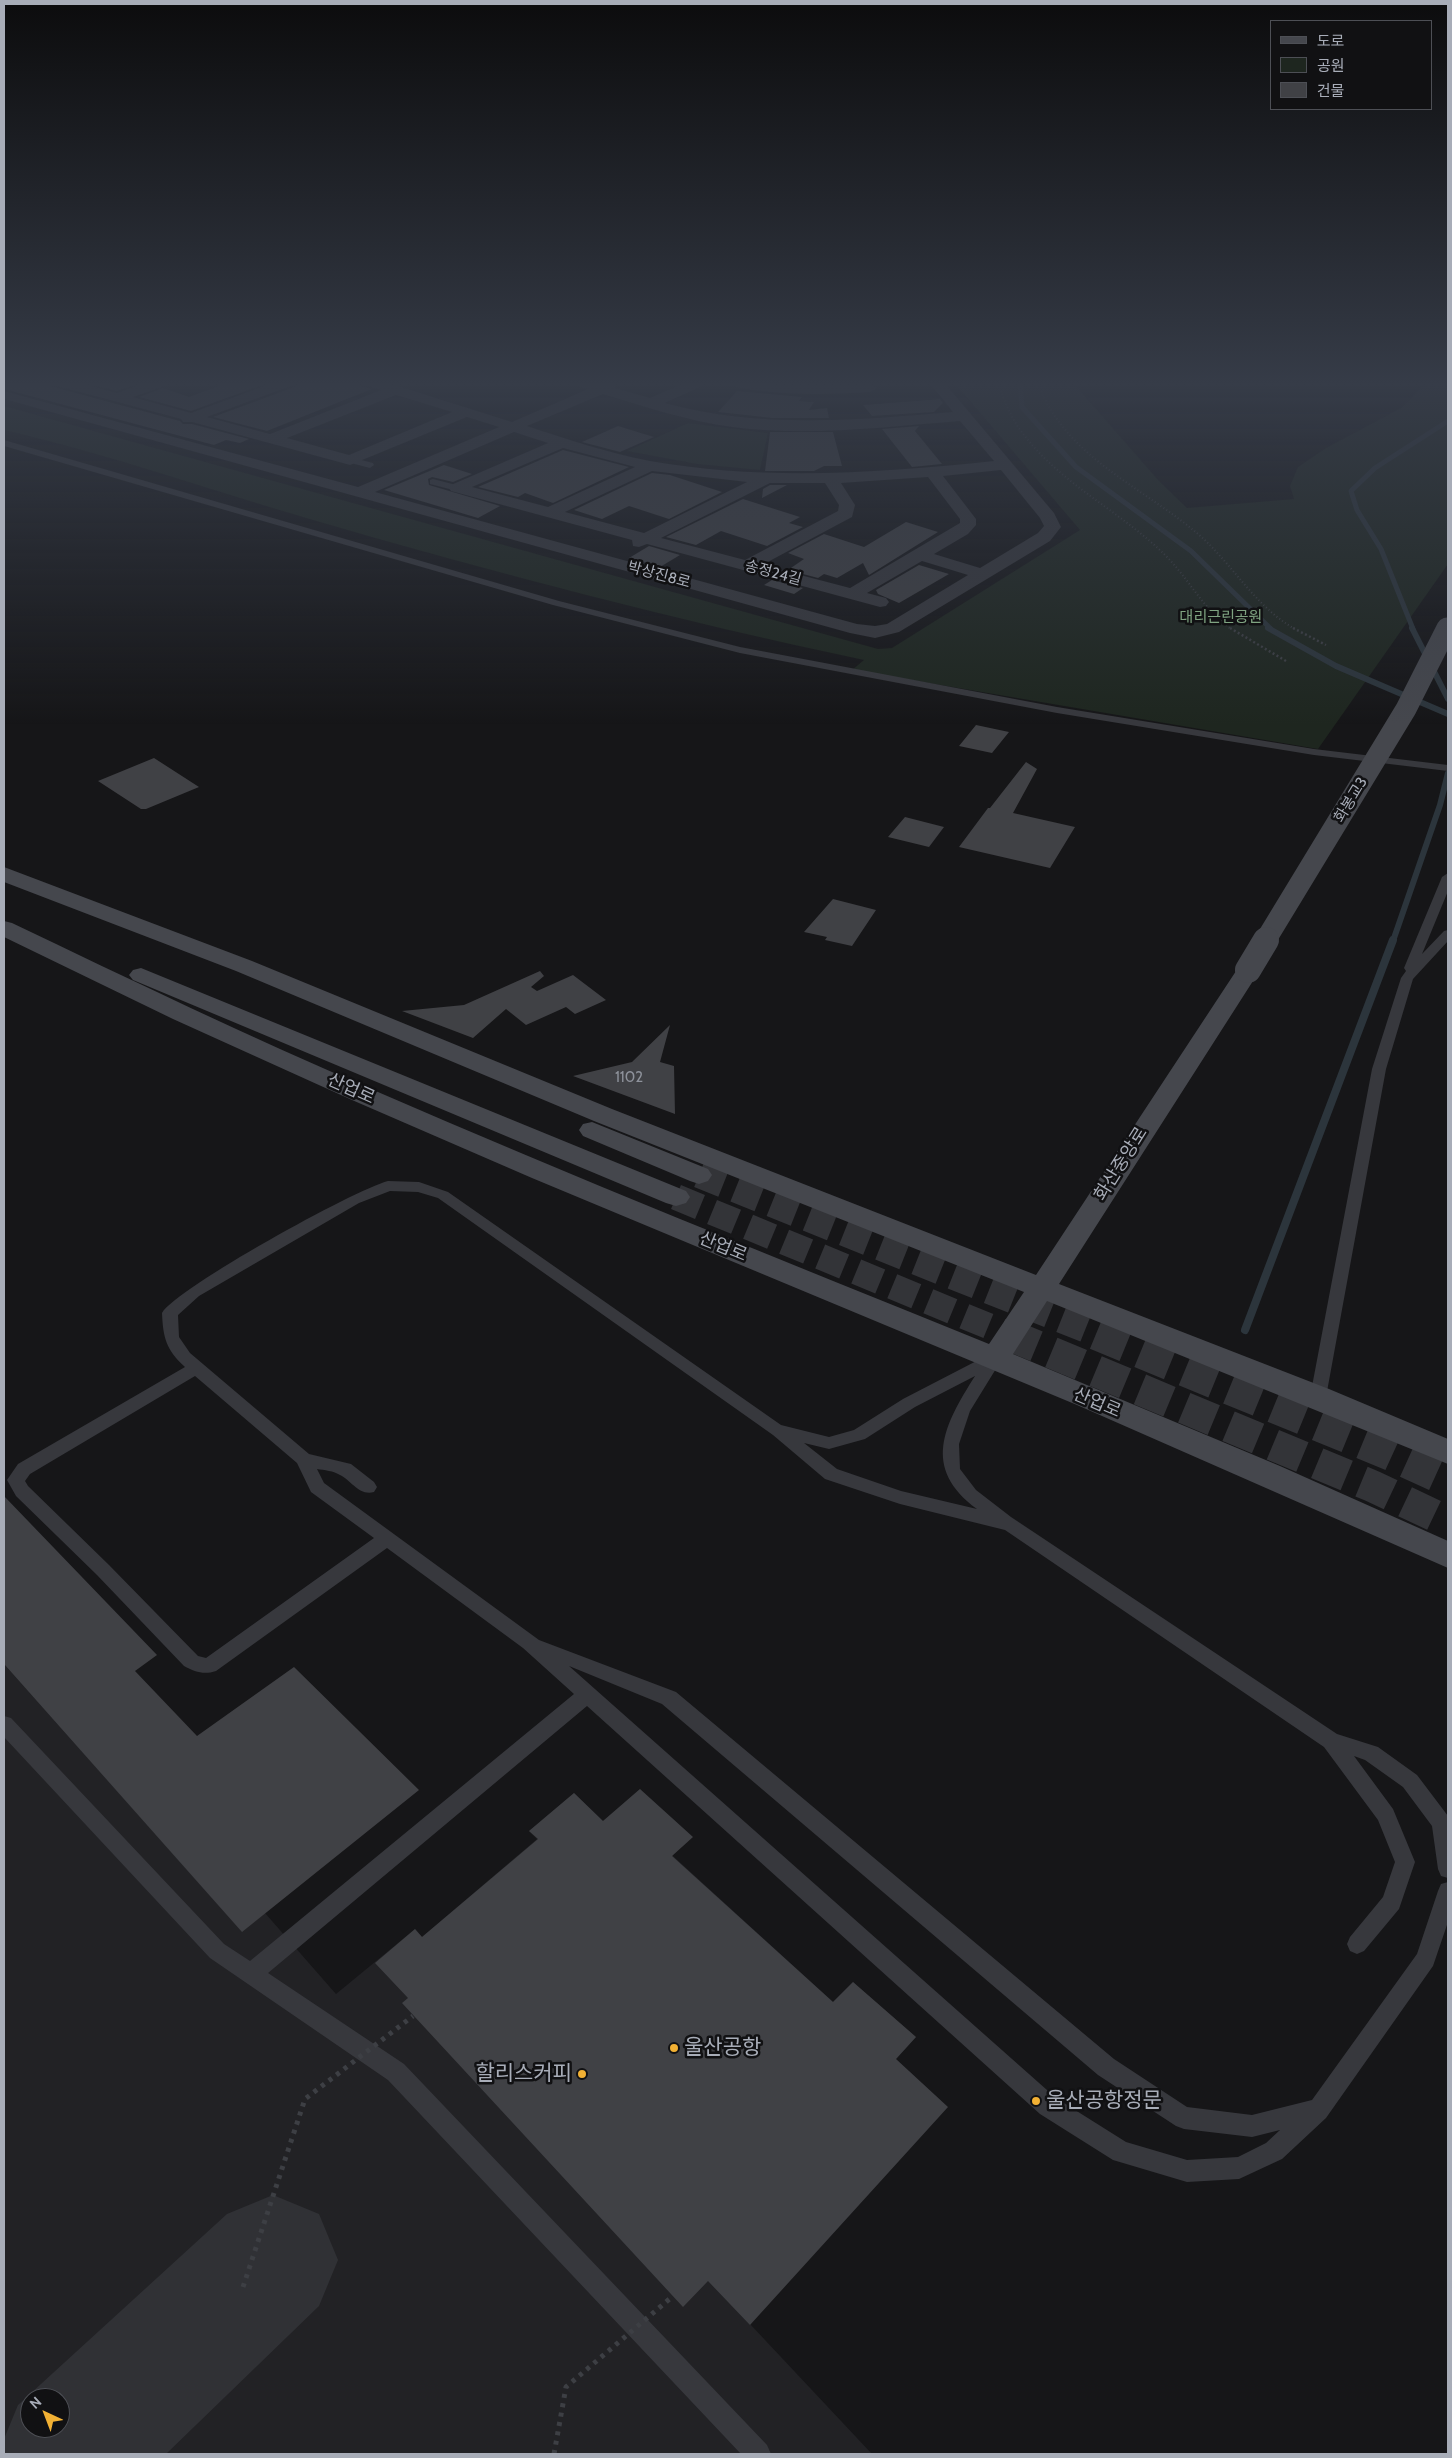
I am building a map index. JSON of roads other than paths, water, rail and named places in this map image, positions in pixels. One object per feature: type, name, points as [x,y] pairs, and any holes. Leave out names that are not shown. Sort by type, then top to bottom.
[{"type":"main road","name":"화봉교3","points":[[1248,970],[1406,708],[1448,626]]},
{"type":"main road","points":[[4,874],[235,962],[603,1115],[1318,1397],[1448,1452]]},
{"type":"main road","points":[[4,882],[324,1019],[699,1175]]},
{"type":"main road","name":"산업로","points":[[4,917],[676,1197]]},
{"type":"main road","name":"산업로","points":[[4,928],[175,1010],[338,1084],[537,1170],[994,1359],[1347,1508],[1448,1555]]},
{"type":"main road","name":"화산중앙로","points":[[994,1359],[1248,970]]},
{"type":"street","name":"박상진8로","points":[[369,496],[866,631],[893,628],[1044,537],[1053,527],[1048,517],[1030,496]]},
{"type":"street","name":"송정24길","points":[[485,496],[880,602]]},
{"type":"street","points":[[549,513],[586,496]]},
{"type":"street","points":[[604,560],[732,496]]},
{"type":"street","points":[[747,566],[846,513],[847,505],[841,496]]},
{"type":"street","points":[[853,594],[968,525],[968,519],[950,496]]},
{"type":"street","points":[[920,555],[982,574]]},
{"type":"lane","points":[[183,496],[537,598],[740,650],[1057,710],[1314,752],[1448,768]]},
{"type":"lane","points":[[1318,1397],[1379,1069],[1406,978],[1448,877]]},
{"type":"lane","points":[[1406,978],[1448,934]]},
{"type":"lane","points":[[1010,1524],[900,1497],[831,1474],[776,1430],[444,1195],[419,1187],[388,1186],[354,1200],[194,1292],[170,1313],[171,1336],[184,1356],[304,1459],[317,1487],[530,1643],[1048,2106],[1121,2152],[1187,2172],[1239,2168],[1274,2151],[1318,2110],[1426,1959],[1448,1891]]},
{"type":"lane","points":[[776,1430],[829,1443],[859,1436],[909,1403],[994,1359]]},
{"type":"lane","points":[[994,1359],[962,1410],[951,1444],[952,1470],[970,1495],[1331,1742],[1371,1753],[1410,1781],[1442,1823],[1448,1869]]},
{"type":"lane","points":[[197,1367],[24,1470],[16,1480],[22,1491],[103,1570],[191,1661],[199,1666],[209,1666],[386,1539]]},
{"type":"lane","points":[[304,1459],[346,1469],[368,1487]]},
{"type":"lane","points":[[530,1643],[669,1698],[1106,2067],[1184,2118],[1252,2126],[1318,2110]]},
{"type":"lane","points":[[251,1974],[587,1695]]},
{"type":"lane","points":[[4,1724],[217,1951],[396,2072],[758,2454]]},
{"type":"lane","points":[[1331,1742],[1386,1815],[1405,1862],[1392,1902],[1357,1944]]},
{"type":"waterway","points":[[1115,496],[1191,551],[1271,629]]},
{"type":"waterway","points":[[1352,496],[1357,510],[1381,549],[1413,629]]},
{"type":"waterway","points":[[1268,628],[1336,666],[1448,714]]},
{"type":"waterway","points":[[1412,628],[1448,699]]},
{"type":"waterway","points":[[1393,941],[1440,805],[1448,773]]},
{"type":"waterway","points":[[1245,1330],[1393,940]]},
{"type":"tunnel","points":[[699,1175],[1099,1335]]},
{"type":"tunnel","points":[[676,1197],[1010,1335]]},
{"type":"tunnel","points":[[1007,1334],[1372,1486],[1448,1522]]},
{"type":"tunnel","points":[[1096,1334],[1391,1455],[1448,1481]]},
{"type":"place","name":"울산공항","points":[[674,2048]]},
{"type":"place","name":"할리스커피","points":[[582,2074]]},
{"type":"place","name":"울산공항정문","points":[[1036,2101]]},
{"type":"park label","name":"대리근린공원","points":[[1221,618]]}]
